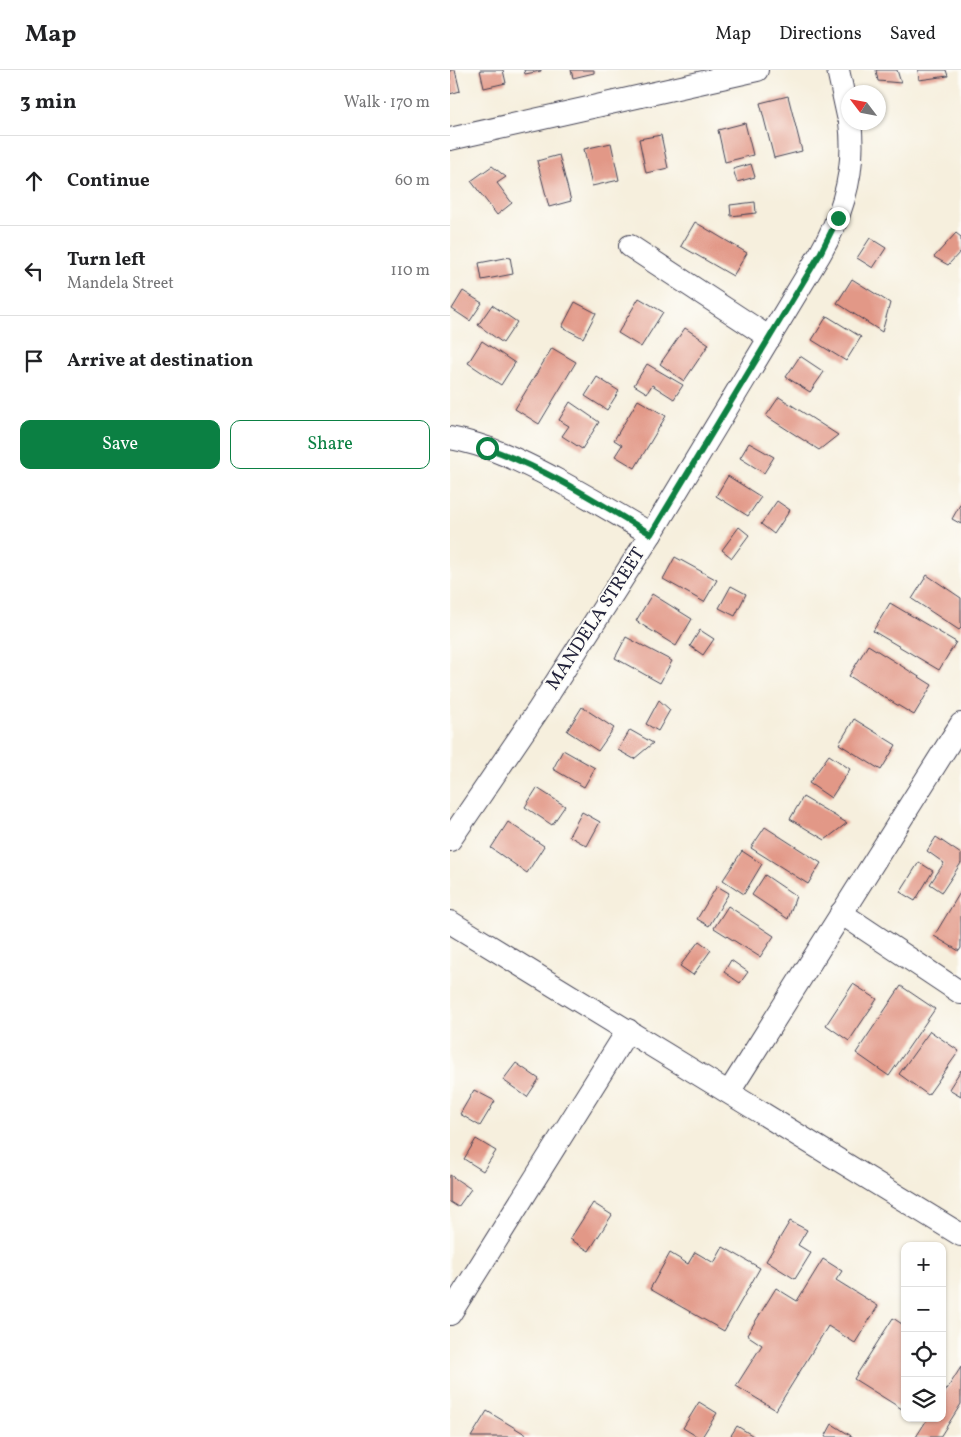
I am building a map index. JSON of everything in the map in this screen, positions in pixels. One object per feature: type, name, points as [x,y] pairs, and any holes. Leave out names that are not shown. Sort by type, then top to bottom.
[{"type":"street","points":[[450,140],[757,70]]},
{"type":"street","points":[[838,70],[841,85]]},
{"type":"street","name":"MANDELA STREET","points":[[450,840],[539,708],[651,534],[820,254],[838,218],[851,164],[851,130]]},
{"type":"street","points":[[630,246],[770,338]]},
{"type":"street","points":[[450,438],[465,440],[529,465],[651,534]]},
{"type":"street","points":[[729,1092],[961,724]]},
{"type":"street","points":[[841,913],[961,993]]},
{"type":"street","points":[[450,922],[961,1235]]},
{"type":"street","points":[[450,1314],[628,1030]]},
{"type":"building","points":[[450,70],[455,70],[460,91],[450,94]]},
{"type":"building","points":[[480,70],[503,70],[506,83],[484,88]]},
{"type":"building","points":[[524,70],[541,70],[541,71],[525,74]]},
{"type":"building","points":[[571,70],[594,70],[594,73],[573,78]]},
{"type":"building","points":[[876,70],[897,70],[901,83],[878,81]]},
{"type":"building","points":[[918,70],[946,70],[948,76],[919,80]]},
{"type":"building","points":[[788,96],[802,151],[774,158],[760,103]]},
{"type":"building","points":[[745,123],[753,155],[725,162],[718,130]]},
{"type":"building","points":[[661,135],[668,168],[646,173],[639,139]]},
{"type":"building","points":[[611,143],[619,180],[592,186],[584,149]]},
{"type":"building","points":[[559,155],[571,201],[549,207],[537,161]]},
{"type":"building","points":[[751,164],[755,177],[737,182],[733,169]]},
{"type":"building","points":[[492,166],[506,177],[497,183],[512,203],[497,215],[471,181]]},
{"type":"building","points":[[755,202],[756,213],[731,216],[730,205]]},
{"type":"building","points":[[695,222],[747,253],[733,276],[681,246]]},
{"type":"building","points":[[956,233],[961,237],[961,251],[948,265],[934,257]]},
{"type":"building","points":[[870,238],[886,248],[873,268],[857,258]]},
{"type":"building","points":[[510,257],[513,274],[482,280],[479,263]]},
{"type":"building","points":[[852,279],[890,303],[882,332],[837,303]]},
{"type":"building","points":[[463,291],[482,303],[470,321],[452,309]]},
{"type":"building","points":[[639,298],[663,312],[641,347],[618,333]]},
{"type":"building","points":[[575,302],[596,313],[583,338],[562,327]]},
{"type":"building","points":[[492,305],[517,322],[503,343],[478,325]]},
{"type":"building","points":[[827,316],[861,337],[846,361],[812,340]]},
{"type":"building","points":[[685,328],[709,344],[684,381],[660,364]]},
{"type":"building","points":[[482,341],[515,363],[501,385],[468,363]]},
{"type":"building","points":[[552,348],[576,362],[539,424],[515,409]]},
{"type":"building","points":[[800,356],[824,372],[810,392],[786,377]]},
{"type":"building","points":[[647,364],[683,385],[674,399],[652,385],[647,393],[634,385]]},
{"type":"building","points":[[597,377],[619,391],[607,410],[585,396]]},
{"type":"building","points":[[779,397],[838,435],[819,450],[766,416]]},
{"type":"building","points":[[638,400],[666,416],[635,468],[615,456],[622,445],[614,440]]},
{"type":"building","points":[[570,402],[599,422],[582,449],[562,436],[569,426],[559,420]]},
{"type":"building","points":[[749,443],[774,457],[764,473],[740,458]]},
{"type":"building","points":[[728,476],[761,497],[748,516],[716,496]]},
{"type":"building","points":[[777,501],[790,510],[774,534],[761,524]]},
{"type":"building","points":[[961,503],[961,524],[952,519]]},
{"type":"building","points":[[739,527],[749,535],[732,558],[722,550]]},
{"type":"building","points":[[675,557],[717,580],[704,602],[663,579]]},
{"type":"building","points":[[927,575],[961,598],[961,628],[959,630],[912,599]]},
{"type":"building","points":[[731,586],[746,594],[735,616],[719,608]]},
{"type":"building","points":[[652,594],[692,619],[676,646],[636,621]]},
{"type":"building","points":[[890,603],[956,642],[939,670],[873,631]]},
{"type":"building","points":[[700,630],[714,639],[703,655],[690,646]]},
{"type":"building","points":[[626,637],[672,661],[660,683],[615,658]]},
{"type":"building","points":[[868,645],[932,685],[914,715],[849,676]]},
{"type":"building","points":[[659,700],[670,710],[658,731],[646,724]]},
{"type":"building","points":[[582,707],[614,728],[598,751],[567,731]]},
{"type":"building","points":[[854,719],[896,745],[881,770],[839,744]]},
{"type":"building","points":[[630,730],[653,743],[634,759],[618,750]]},
{"type":"building","points":[[563,750],[595,768],[584,787],[553,769]]},
{"type":"building","points":[[829,755],[850,769],[831,798],[809,783]]},
{"type":"building","points":[[537,788],[565,806],[552,825],[525,807]]},
{"type":"building","points":[[803,797],[847,823],[825,840],[790,819]]},
{"type":"building","points":[[582,812],[600,822],[587,846],[569,836]]},
{"type":"building","points":[[508,822],[544,846],[527,873],[491,848]]},
{"type":"building","points":[[765,827],[821,863],[808,884],[751,848]]},
{"type":"building","points":[[936,837],[961,854],[961,863],[942,892],[930,884],[944,863],[927,851]]},
{"type":"building","points":[[742,851],[762,864],[744,894],[723,880]]},
{"type":"building","points":[[919,862],[933,871],[915,901],[900,892]]},
{"type":"building","points":[[765,875],[796,896],[788,919],[752,895]]},
{"type":"building","points":[[717,886],[729,893],[709,926],[697,919]]},
{"type":"building","points":[[961,891],[961,948],[959,951],[934,936]]},
{"type":"building","points":[[728,906],[774,936],[760,957],[714,928]]},
{"type":"building","points":[[699,941],[711,950],[693,975],[680,966]]},
{"type":"building","points":[[731,960],[748,972],[740,983],[724,972]]},
{"type":"building","points":[[853,984],[877,999],[849,1041],[826,1025]]},
{"type":"building","points":[[901,986],[935,1009],[889,1076],[856,1053]]},
{"type":"building","points":[[930,1031],[959,1051],[928,1095],[899,1074]]},
{"type":"building","points":[[516,1063],[539,1079],[527,1097],[503,1080]]},
{"type":"building","points":[[961,1070],[961,1096],[949,1089]]},
{"type":"building","points":[[474,1090],[495,1101],[480,1126],[460,1114]]},
{"type":"building","points":[[476,1139],[496,1151],[483,1171],[464,1159]]},
{"type":"building","points":[[450,1175],[471,1189],[458,1207],[450,1202]]},
{"type":"building","points":[[593,1203],[612,1215],[589,1251],[570,1239]]},
{"type":"building","points":[[790,1221],[807,1230],[798,1245],[811,1253],[795,1279],[766,1261]]},
{"type":"building","points":[[723,1247],[760,1268],[724,1331],[650,1289],[670,1253],[688,1264],[695,1252],[714,1263]]},
{"type":"building","points":[[823,1259],[842,1271],[836,1280],[878,1306],[855,1343],[828,1326],[776,1410],[736,1386],[762,1345],[747,1335],[776,1288],[797,1301]]},
{"type":"building","points":[[893,1318],[901,1323],[901,1408],[854,1379]]},
{"type":"building","points":[[961,1367],[961,1404],[940,1437],[916,1437],[925,1422],[946,1422],[946,1391]]},
{"type":"building","points":[[699,1402],[717,1413],[702,1437],[698,1437],[683,1428]]},
{"type":"building","points":[[487,1411],[530,1437],[471,1437]]},
{"type":"building","points":[[832,1424],[853,1437],[825,1437]]},
{"type":"building","points":[[737,1426],[755,1437],[730,1437]]},
{"type":"route","points":[[487,448],[529,465],[651,534],[820,254],[838,218]]}]
